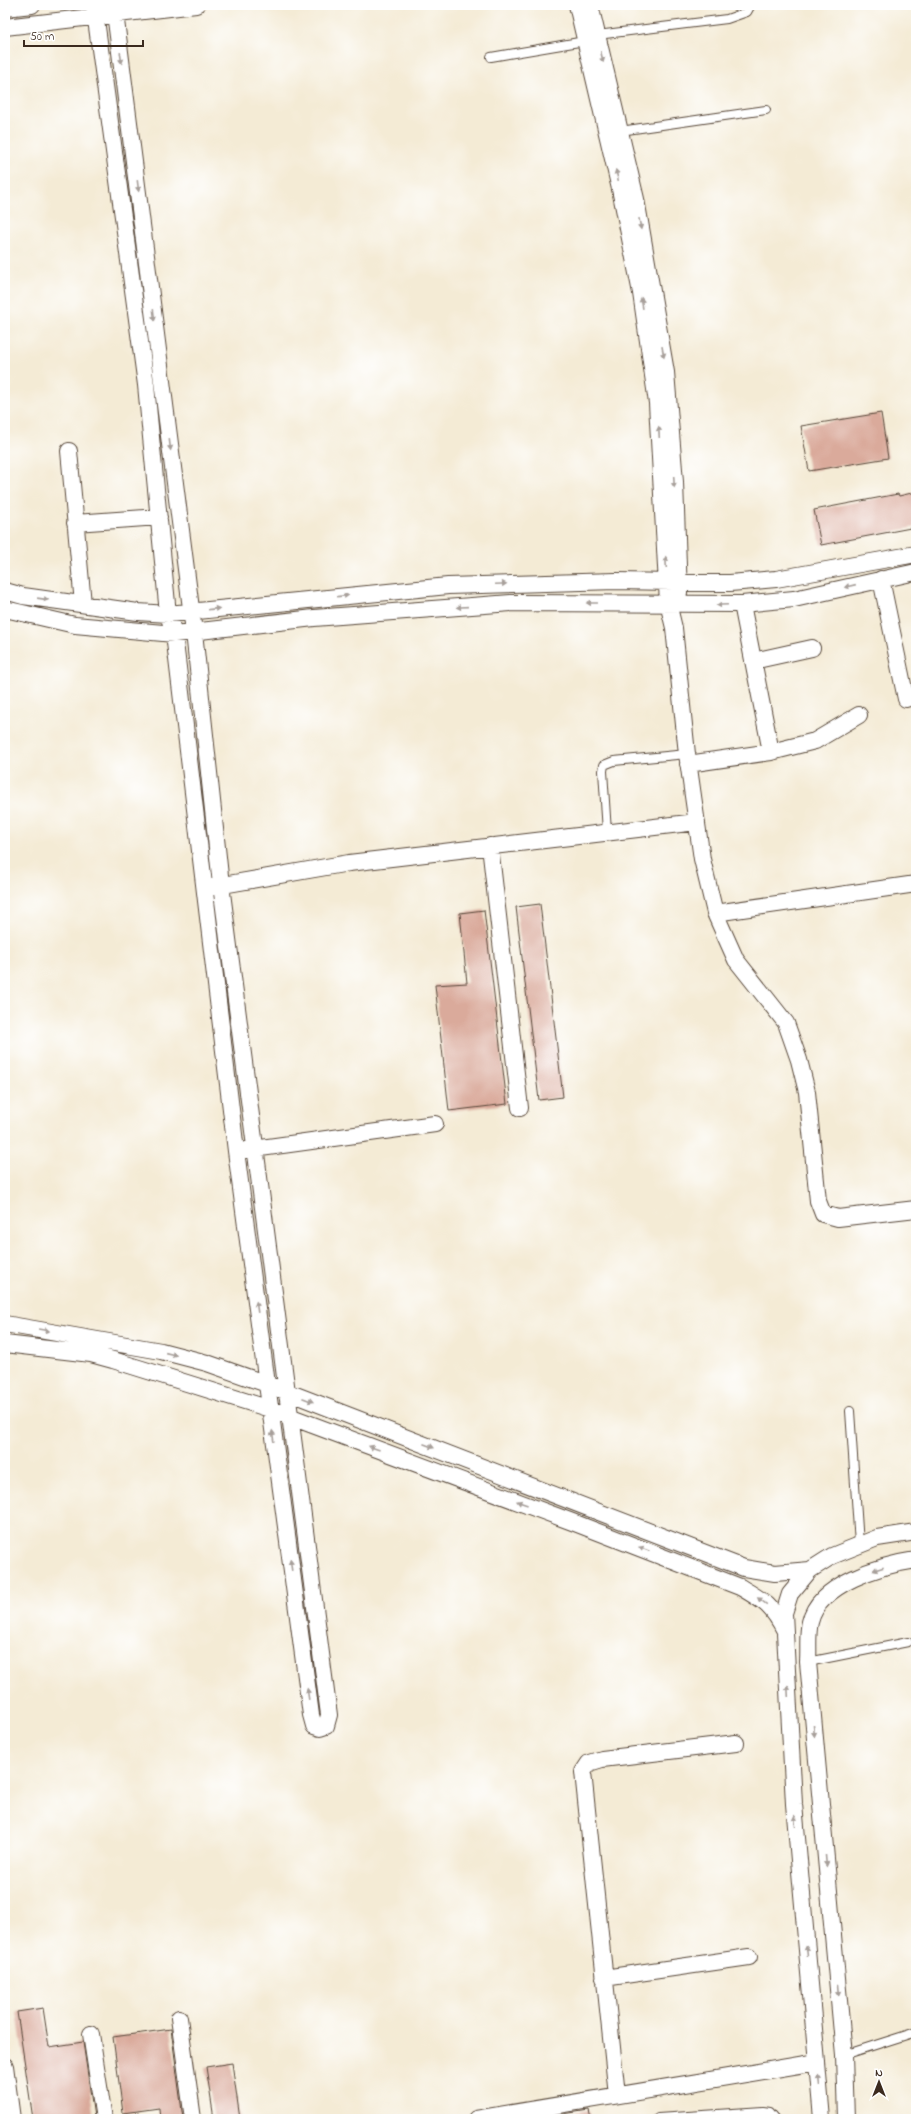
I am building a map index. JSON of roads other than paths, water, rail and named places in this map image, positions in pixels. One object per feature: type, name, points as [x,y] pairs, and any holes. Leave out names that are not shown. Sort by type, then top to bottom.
[{"type":"street","points":[[5,8],[32,5]]},
{"type":"street","points":[[5,26],[94,11],[196,5]]},
{"type":"street","points":[[577,5],[592,38],[620,131],[636,199],[666,372],[675,482],[673,582]]},
{"type":"street","points":[[590,5],[592,38],[641,293],[657,403],[673,582],[674,628],[688,759],[702,859],[715,913],[736,960],[786,1023],[799,1060],[807,1092],[818,1201],[823,1214],[838,1218],[916,1209]]},
{"type":"street","points":[[94,11],[146,384],[168,614],[174,634],[236,1151],[311,1715],[314,1726],[320,1728],[326,1726],[329,1715],[221,885],[194,632],[190,611],[115,10]]},
{"type":"street","points":[[69,451],[83,604]]},
{"type":"street","points":[[75,523],[159,517]]},
{"type":"street","points":[[5,591],[23,596],[168,614],[448,586],[601,581],[730,583],[776,580],[916,554]]},
{"type":"street","points":[[5,609],[75,625],[174,634],[314,618],[511,603],[742,604],[794,599],[916,572]]},
{"type":"street","points":[[882,579],[906,699]]},
{"type":"street","points":[[742,604],[771,752]]},
{"type":"street","points":[[753,661],[812,648]]},
{"type":"street","points":[[688,759],[771,752],[815,742],[859,715]]},
{"type":"street","points":[[204,888],[349,863],[697,822]]},
{"type":"street","points":[[490,846],[520,1108]]},
{"type":"street","points":[[715,913],[916,884]]},
{"type":"street","points":[[236,1151],[435,1124]]},
{"type":"street","points":[[5,1324],[161,1351],[207,1363],[288,1392],[744,1568],[775,1573],[810,1570]]},
{"type":"street","points":[[5,1344],[91,1354],[270,1409],[575,1523],[740,1587],[763,1600],[772,1608],[776,1612],[785,1631]]},
{"type":"street","points":[[822,2119],[794,1804],[784,1613],[790,1594],[810,1570],[832,1556],[877,1538],[916,1532]]},
{"type":"street","points":[[846,2119],[844,2055],[808,1662],[810,1621],[819,1602],[852,1578],[897,1563],[916,1560]]},
{"type":"street","points":[[617,2095],[583,1772],[589,1763],[602,1759],[736,1743]]},
{"type":"street","points":[[604,1978],[749,1957]]},
{"type":"street","points":[[179,2018],[193,2119]]},
{"type":"street","points":[[91,2034],[104,2119]]},
{"type":"street","points":[[476,2119],[817,2062]]},
{"type":"street","points":[[5,2066],[12,2119]]},
{"type":"lane","points":[[491,57],[592,38],[727,20],[747,12],[751,5]]},
{"type":"lane","points":[[620,131],[766,110]]},
{"type":"lane","points":[[607,832],[603,771],[604,766],[614,761],[688,759]]},
{"type":"lane","points":[[850,1411],[859,1544]]},
{"type":"lane","points":[[808,1662],[908,1642]]},
{"type":"lane","points":[[844,2055],[916,2032]]},
{"type":"lane","points":[[658,2118],[763,2111],[770,2112],[776,2119]]}]
